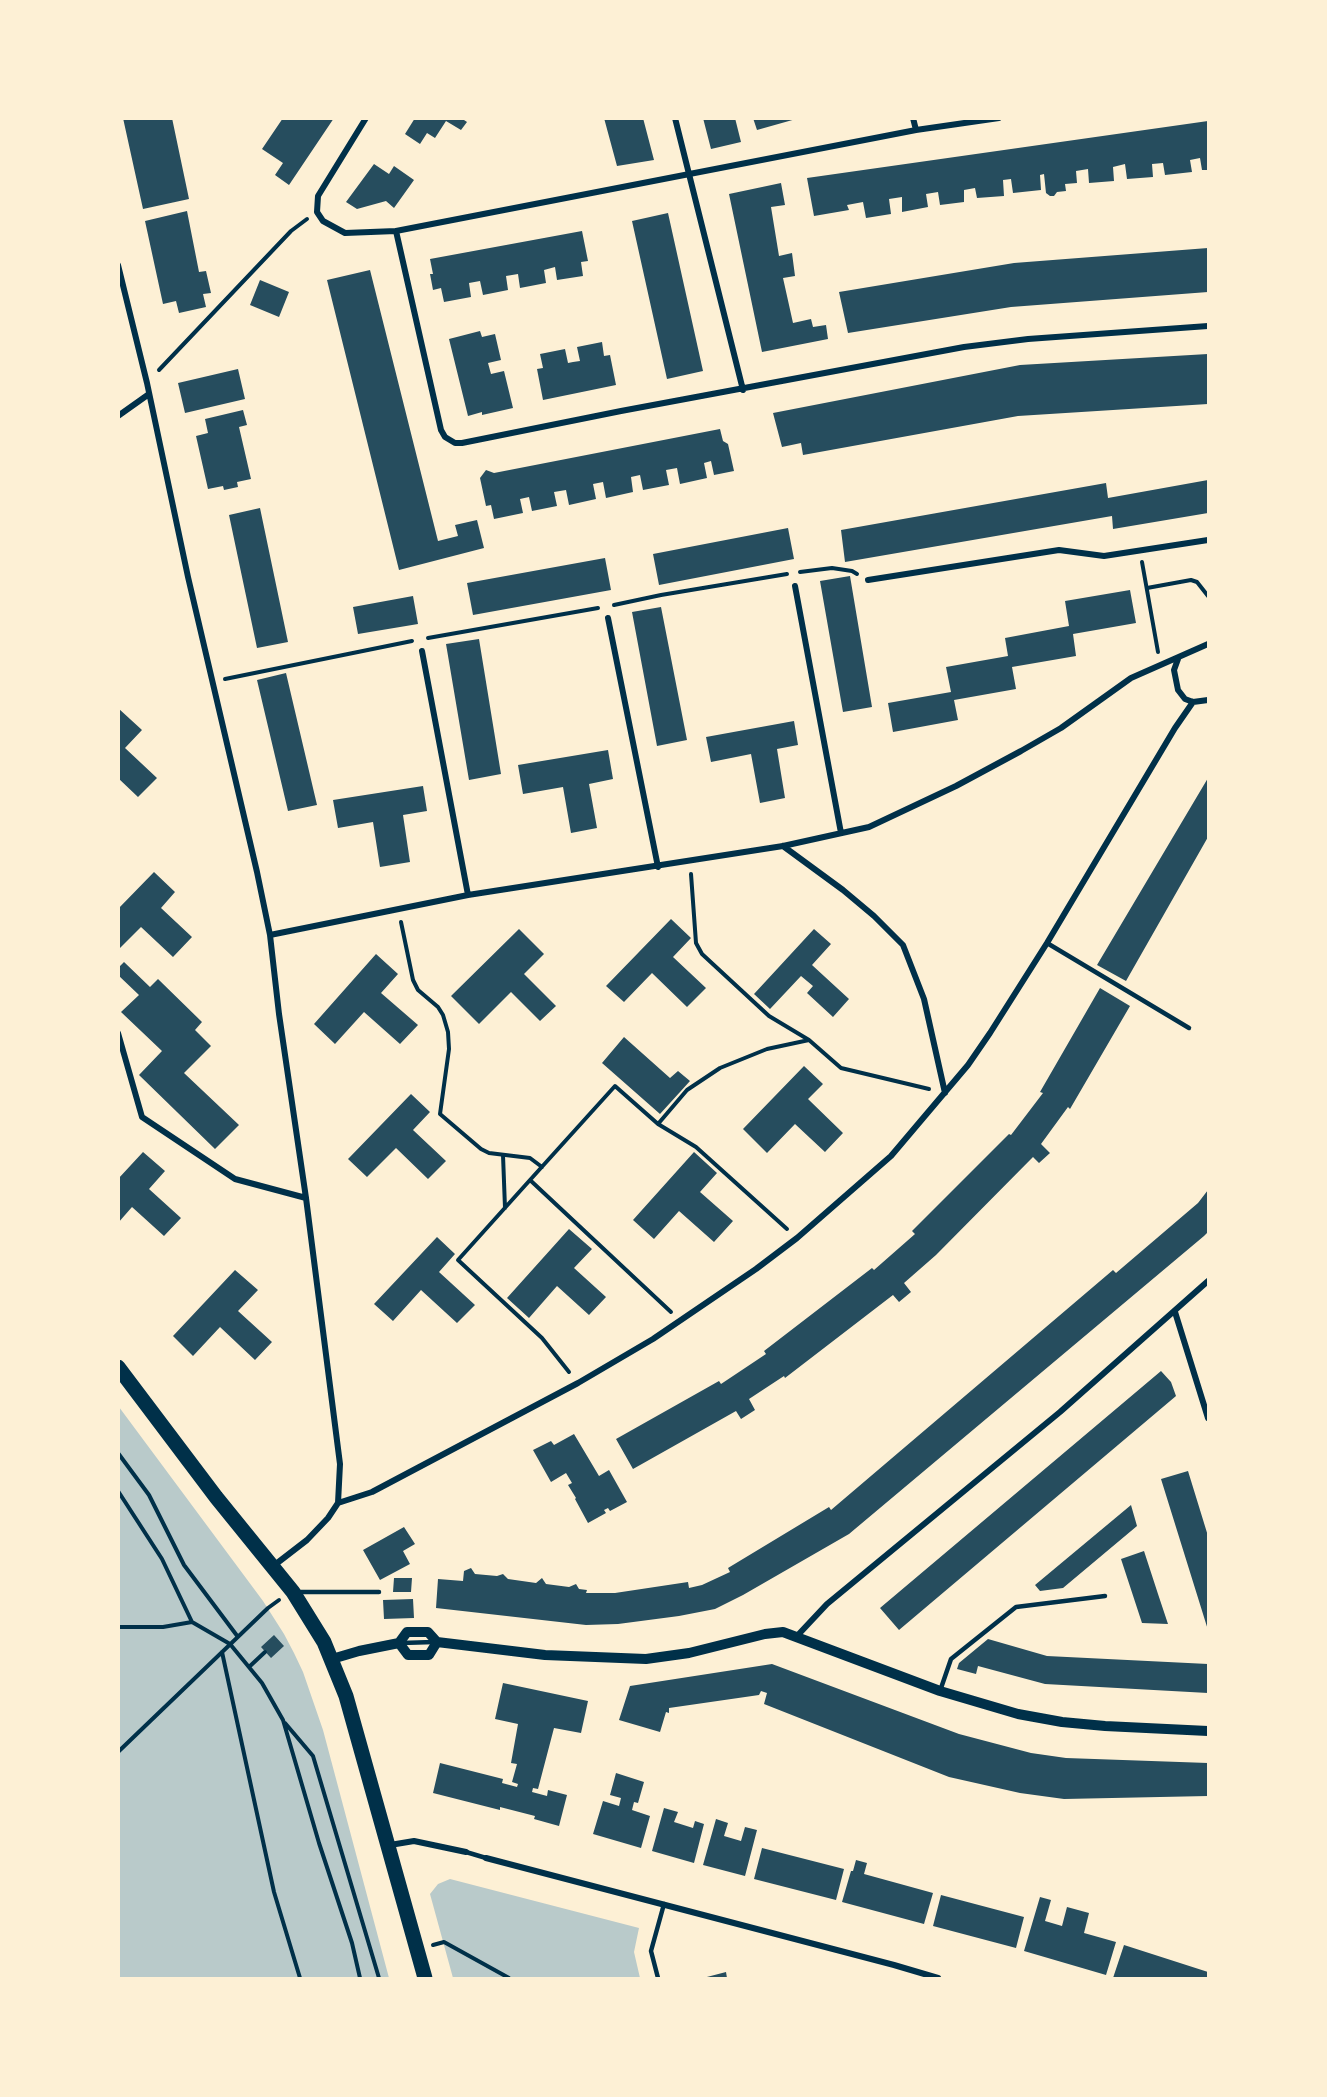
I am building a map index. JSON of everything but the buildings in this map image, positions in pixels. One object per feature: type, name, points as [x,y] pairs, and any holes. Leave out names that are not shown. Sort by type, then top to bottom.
[{"type":"main road","points":[[118,1366],[216,1497],[293,1592],[315,1626],[332,1659],[346,1696],[425,1978]]},
{"type":"street","points":[[366,118],[318,196],[317,212],[323,221],[345,233],[396,231],[916,130],[999,118]]},
{"type":"street","points":[[675,118],[691,174],[743,390]]},
{"type":"street","points":[[913,118],[916,130]]},
{"type":"street","points":[[396,231],[441,430],[449,441],[462,443],[621,411],[985,344],[1077,334],[1209,326]]},
{"type":"street","points":[[118,265],[147,383],[270,935],[340,1464],[338,1503],[328,1518],[307,1540],[272,1567]]},
{"type":"street","points":[[118,416],[149,394]]},
{"type":"street","points":[[868,580],[1059,550],[1104,556],[1209,540]]},
{"type":"street","points":[[795,586],[840,833]]},
{"type":"street","points":[[608,618],[658,867]]},
{"type":"street","points":[[270,935],[468,896],[783,846],[869,827],[956,786],[1061,728],[1131,678],[1209,644]]},
{"type":"street","points":[[422,651],[468,896]]},
{"type":"street","points":[[1178,659],[1174,670],[1178,690],[1185,699],[1193,702],[1209,700]]},
{"type":"street","points":[[338,1503],[372,1492],[578,1383],[680,1321],[756,1269],[796,1238],[891,1156],[979,1049],[1047,943],[1174,728],[1193,702]]},
{"type":"street","points":[[783,846],[866,910],[903,945],[924,999],[945,1093]]},
{"type":"street","points":[[118,1032],[142,1117],[235,1179],[306,1198]]},
{"type":"street","points":[[797,1636],[827,1604],[1060,1412],[1209,1281]]},
{"type":"street","points":[[1175,1312],[1209,1418]]},
{"type":"street","points":[[332,1659],[399,1643],[407,1632],[428,1632],[437,1642],[545,1655],[646,1659],[689,1653],[765,1634],[783,1632],[940,1691],[1018,1714],[1062,1722],[1209,1731]]},
{"type":"street","points":[[399,1643],[408,1655],[429,1655],[437,1642]]},
{"type":"street","points":[[388,1845],[414,1841],[465,1852]]},
{"type":"street","points":[[486,1858],[938,1978]]},
{"type":"lane","points":[[1047,943],[1189,1028]]},
{"type":"lane","points":[[293,1592],[380,1592]]},
{"type":"lane","points":[[940,1691],[951,1659],[1016,1607],[1105,1596]]},
{"type":"lane","points":[[465,1852],[486,1858]]},
{"type":"lane","points":[[658,1978],[651,1951],[664,1904]]},
{"type":"path","points":[[147,383],[291,231],[317,212]]},
{"type":"path","points":[[1140,550],[1161,665]]},
{"type":"path","points":[[213,682],[420,639],[792,573],[832,568],[852,571],[868,580]]},
{"type":"path","points":[[1147,588],[1191,580],[1197,582],[1209,596]]},
{"type":"path","points":[[690,861],[696,943],[702,954],[769,1016],[809,1040],[841,1068],[945,1093]]},
{"type":"path","points":[[399,909],[413,980],[418,990],[438,1007],[448,1032],[449,1049],[440,1114],[489,1153],[530,1158],[542,1167]]},
{"type":"path","points":[[658,1124],[687,1090],[720,1068],[767,1050],[809,1040]]},
{"type":"path","points":[[578,1383],[542,1338],[458,1260],[615,1086],[658,1124],[696,1147],[796,1238]]},
{"type":"path","points":[[503,1155],[505,1208]]},
{"type":"path","points":[[530,1180],[680,1321]]},
{"type":"path","points":[[118,1453],[148,1494],[184,1565],[238,1637]]},
{"type":"path","points":[[118,1491],[162,1559],[192,1622],[230,1644],[262,1683],[283,1720],[313,1756],[379,1978]]},
{"type":"path","points":[[118,1752],[273,1604]]},
{"type":"path","points":[[118,1627],[163,1627],[192,1622]]},
{"type":"path","points":[[222,1652],[274,1892],[300,1978]]},
{"type":"path","points":[[249,1667],[265,1652]]},
{"type":"path","points":[[283,1720],[319,1843],[352,1943],[360,1978]]},
{"type":"path","points":[[418,1949],[444,1942],[510,1978]]},
{"type":"shaded area","points":[[119,1407],[263,1601],[284,1634],[303,1672],[323,1730],[389,1978],[119,1978]]},
{"type":"shaded area","points":[[450,1879],[639,1928],[634,1952],[640,1978],[453,1978],[430,1894],[438,1884]]}]
